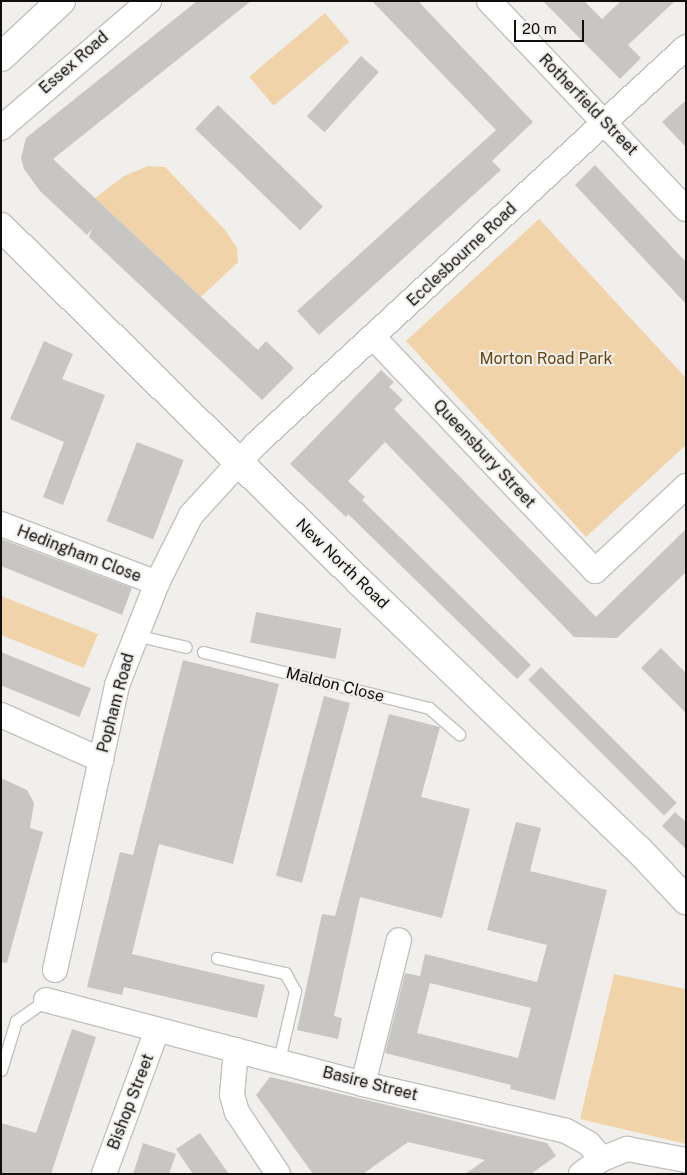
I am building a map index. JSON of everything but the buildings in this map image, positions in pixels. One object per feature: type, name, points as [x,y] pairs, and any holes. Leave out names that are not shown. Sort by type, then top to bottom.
[{"type":"main road","points":[[1,57],[61,1]]},
{"type":"main road","name":"New North Road","points":[[1,227],[238,462],[684,893]]},
{"type":"street","name":"Essex Road","points":[[1,128],[149,1]]},
{"type":"street","name":"Rotherfield Street","points":[[488,1],[606,122],[686,210]]},
{"type":"street","name":"Ecclesbourne Road","points":[[238,462],[686,47]]},
{"type":"street","name":"Queensbury Street","points":[[374,338],[594,571],[686,486]]},
{"type":"street","name":"Popham Road","points":[[55,970],[117,685],[135,635],[157,583],[192,515],[238,462]]},
{"type":"street","name":"Hedingham Close","points":[[1,524],[157,583]]},
{"type":"street","points":[[1,715],[101,760]]},
{"type":"street","points":[[363,1084],[399,940]]},
{"type":"street","name":"Basire Street","points":[[46,1000],[279,1060],[363,1084],[566,1131],[589,1144],[602,1159]]},
{"type":"street","name":"Bishop Street","points":[[104,1174],[157,1030]]},
{"type":"street","points":[[236,1050],[232,1095],[237,1112],[278,1174]]},
{"type":"street","points":[[581,1174],[602,1159],[627,1149],[686,1160]]},
{"type":"lane","points":[[135,635],[186,647]]},
{"type":"lane","name":"Maldon Close","points":[[203,652],[429,708],[459,734]]},
{"type":"lane","points":[[217,958],[286,973],[295,991],[279,1060]]},
{"type":"lane","points":[[1,1070],[16,1021],[46,1000]]},
{"type":"green space","points":[[325,13],[349,42],[274,106],[249,77]]},
{"type":"green space","points":[[148,166],[165,167],[226,231],[237,248],[238,262],[201,297],[95,198],[124,176]]},
{"type":"green space","name":"Morton Road Park","points":[[539,219],[686,378],[686,445],[586,537],[406,341]]},
{"type":"green space","points":[[1,596],[98,634],[84,668],[1,635]]},
{"type":"green space","points":[[614,974],[686,989],[686,1144],[580,1119]]}]
